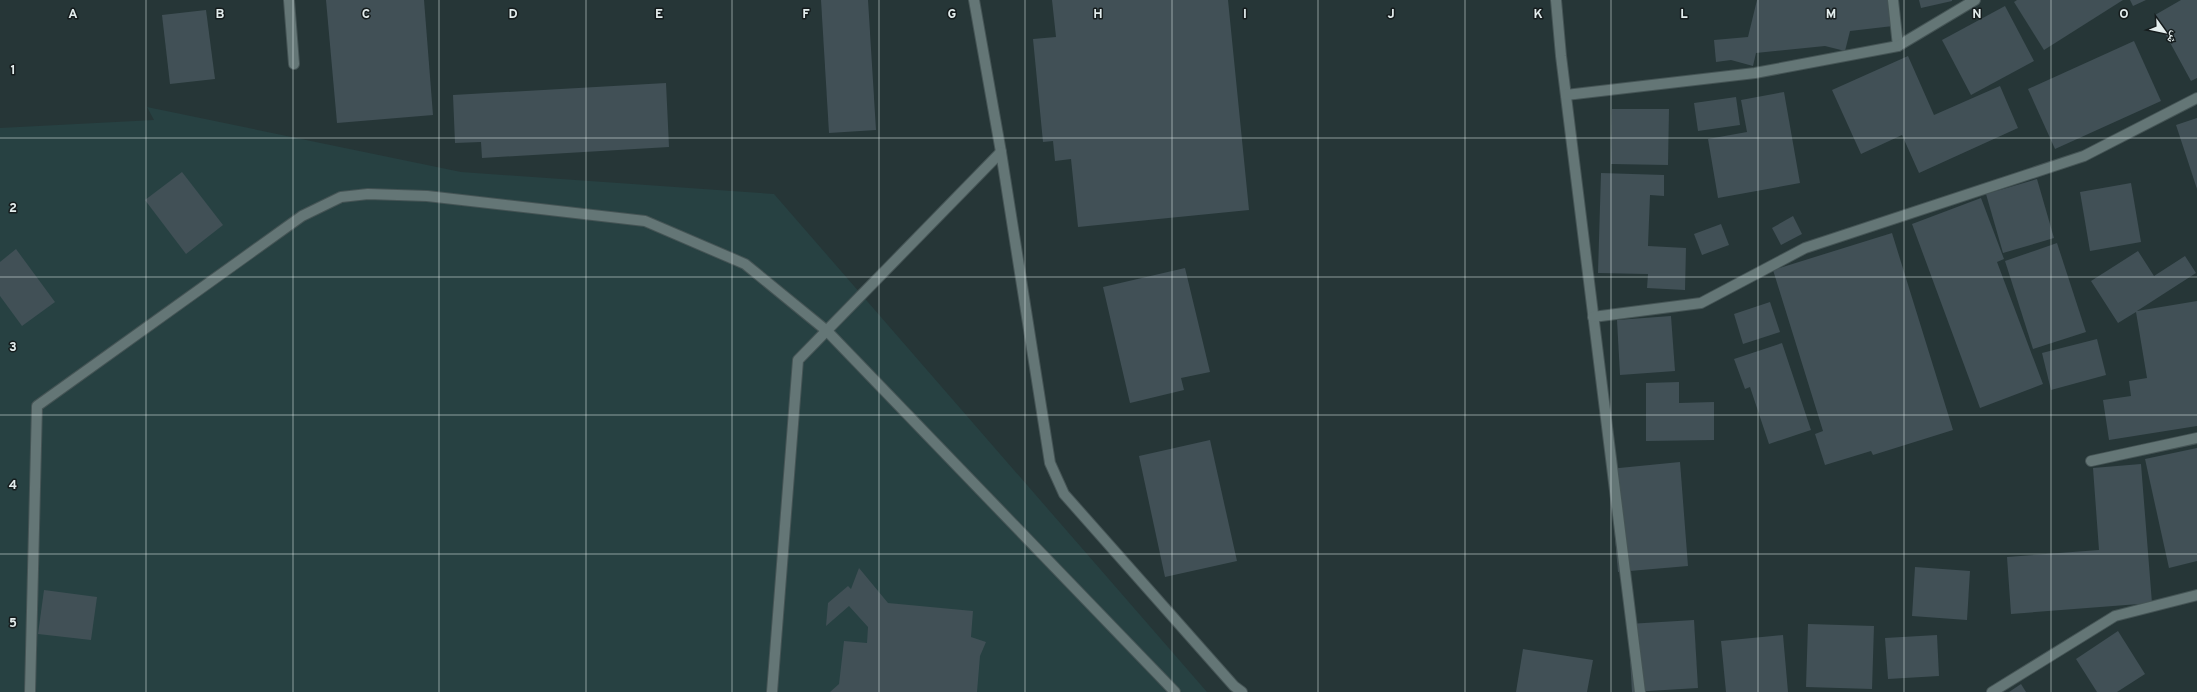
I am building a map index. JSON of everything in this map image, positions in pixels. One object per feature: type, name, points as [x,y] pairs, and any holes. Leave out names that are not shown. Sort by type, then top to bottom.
[{"type":"street","points":[[289,0],[294,64]]},
{"type":"street","points":[[974,0],[1001,152],[1050,463],[1064,494],[1234,686],[1242,692]]},
{"type":"street","points":[[1556,0],[1566,95],[1640,692]]},
{"type":"street","points":[[1893,0],[1898,46]]},
{"type":"street","points":[[1566,95],[1755,73],[1898,46],[1975,0]]},
{"type":"street","points":[[1593,317],[1701,302],[1805,248],[2084,156],[2197,98]]},
{"type":"street","points":[[772,692],[798,360],[1001,152]]},
{"type":"street","points":[[30,692],[37,406],[302,216],[341,197],[368,194],[428,196],[645,221],[745,264],[826,331],[1175,692]]},
{"type":"street","points":[[2091,461],[2197,438]]},
{"type":"street","points":[[1992,692],[2115,616],[2197,595]]},
{"type":"shaded area","points":[[147,107],[461,172],[774,194],[1207,692],[0,692],[0,128],[154,120]]},
{"type":"building","points":[[326,0],[424,0],[433,115],[337,123]]},
{"type":"building","points":[[821,0],[868,0],[876,130],[829,133]]},
{"type":"building","points":[[1052,0],[1228,0],[1249,210],[1078,227],[1071,159],[1055,161],[1053,141],[1043,142],[1033,39],[1056,37]]},
{"type":"building","points":[[1757,0],[1890,0],[1893,26],[1850,31],[1845,51],[1825,46],[1756,53],[1753,66],[1731,60],[1716,62],[1714,40],[1748,37]]},
{"type":"building","points":[[1919,0],[1952,0],[1952,1],[1921,8]]},
{"type":"building","points":[[2017,0],[2123,0],[2044,50],[2014,2]]},
{"type":"building","points":[[2130,0],[2146,0],[2133,6]]},
{"type":"building","points":[[2181,0],[2197,0],[2197,78],[2191,81],[2155,15]]},
{"type":"building","points":[[2005,6],[2034,61],[1971,95],[1942,40]]},
{"type":"building","points":[[206,10],[215,79],[170,84],[162,15]]},
{"type":"building","points":[[2134,41],[2161,101],[2055,149],[2028,89]]},
{"type":"building","points":[[1908,56],[1934,115],[2000,86],[2018,128],[1919,173],[1902,135],[1861,154],[1832,90]]},
{"type":"building","points":[[666,83],[669,147],[482,158],[481,142],[455,143],[453,95]]},
{"type":"building","points":[[1784,92],[1800,183],[1718,198],[1708,139],[1747,132],[1741,100]]},
{"type":"building","points":[[1736,97],[1740,125],[1698,131],[1694,103]]},
{"type":"building","points":[[1612,109],[1669,109],[1668,165],[1611,164]]},
{"type":"building","points":[[2197,118],[2197,189],[2176,125]]},
{"type":"building","points":[[182,172],[223,225],[186,254],[145,200]]},
{"type":"building","points":[[1601,173],[1664,175],[1664,196],[1650,195],[1648,246],[1686,248],[1685,290],[1647,288],[1648,274],[1598,273]]},
{"type":"building","points":[[2037,179],[2054,238],[2003,253],[1986,194]]},
{"type":"building","points":[[2131,183],[2141,242],[2090,251],[2080,192]]},
{"type":"building","points":[[1981,198],[2004,259],[1997,262],[2043,384],[1980,408],[1912,224]]},
{"type":"building","points":[[1793,216],[1802,234],[1781,245],[1772,228]]},
{"type":"building","points":[[1721,224],[1729,245],[1702,255],[1694,234]]},
{"type":"building","points":[[1892,233],[1953,430],[1873,455],[1871,451],[1825,465],[1815,434],[1823,431],[1773,270]]},
{"type":"building","points":[[2057,243],[2086,332],[2033,349],[2005,261]]},
{"type":"building","points":[[16,249],[55,302],[22,326],[0,296],[0,262]]},
{"type":"building","points":[[2138,251],[2154,276],[2185,256],[2196,273],[2137,311],[2197,301],[2197,426],[2109,440],[2103,400],[2131,396],[2129,381],[2147,378],[2136,312],[2118,323],[2091,281]]},
{"type":"building","points":[[1185,268],[1210,372],[1181,378],[1184,390],[1130,403],[1103,287]]},
{"type":"building","points":[[1770,302],[1780,332],[1743,344],[1734,314]]},
{"type":"building","points":[[1671,316],[1675,371],[1620,375],[1617,320]]},
{"type":"building","points":[[2097,339],[2106,375],[2051,390],[2042,353]]},
{"type":"building","points":[[1782,343],[1811,430],[1769,444],[1750,387],[1745,389],[1734,359]]},
{"type":"building","points":[[1679,382],[1679,403],[1714,402],[1714,440],[1646,441],[1646,383]]},
{"type":"building","points":[[1210,440],[1237,561],[1165,577],[1139,456]]},
{"type":"building","points":[[2197,448],[2197,561],[2169,568],[2145,459]]},
{"type":"building","points":[[1680,462],[1688,566],[1618,572],[1609,469]]},
{"type":"building","points":[[2141,464],[2152,603],[2011,614],[2007,557],[2099,550],[2093,468]]},
{"type":"building","points":[[1915,567],[1970,571],[1967,620],[1912,616]]},
{"type":"building","points":[[859,568],[888,603],[973,611],[971,637],[986,642],[980,656],[977,692],[830,692],[839,684],[844,641],[867,643],[868,627],[849,606],[826,626],[828,603],[848,586],[851,589]]},
{"type":"building","points":[[44,590],[97,597],[91,640],[38,634]]},
{"type":"building","points":[[1694,620],[1698,688],[1632,692],[1628,624]]},
{"type":"building","points":[[1808,624],[1874,626],[1872,689],[1806,687]]},
{"type":"building","points":[[2118,631],[2145,674],[2117,692],[2097,692],[2076,659]]},
{"type":"building","points":[[1783,635],[1788,692],[1726,692],[1721,641]]},
{"type":"building","points":[[1937,635],[1939,676],[1888,679],[1885,638]]},
{"type":"building","points":[[1523,649],[1593,660],[1587,692],[1516,692]]},
{"type":"building","points":[[2021,684],[2026,692],[2009,692]]}]
